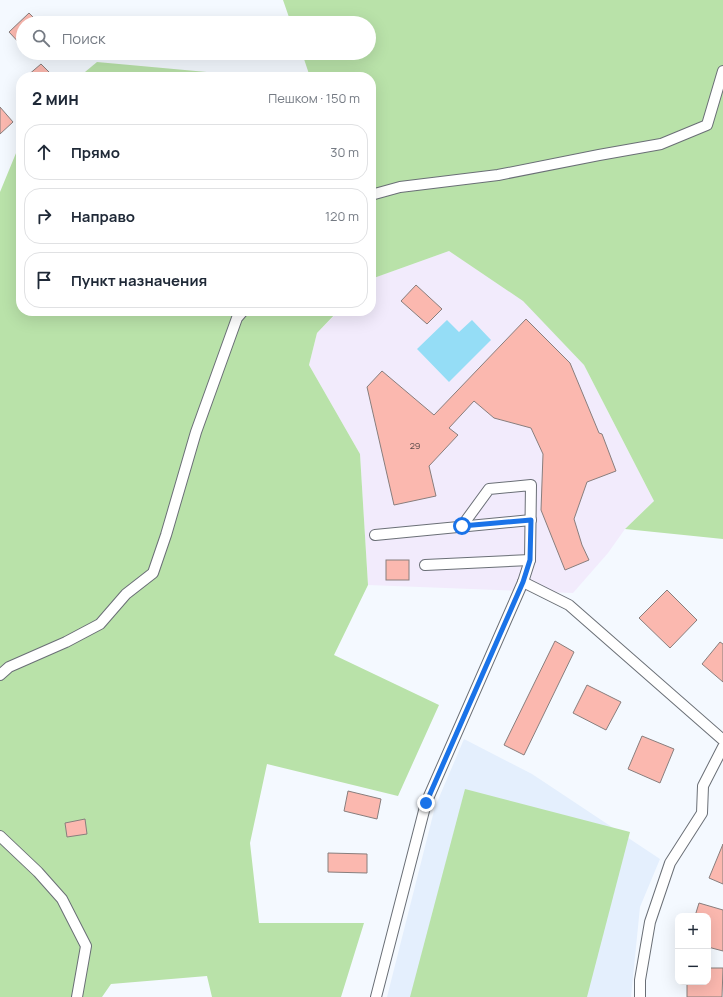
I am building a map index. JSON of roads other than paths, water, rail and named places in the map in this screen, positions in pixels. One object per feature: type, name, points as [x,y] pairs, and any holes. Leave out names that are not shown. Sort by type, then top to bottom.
[{"type":"lane","points":[[376,194],[400,188],[498,175],[661,144],[707,125],[723,71]]},
{"type":"lane","points":[[0,675],[9,667],[66,642],[100,624],[126,594],[153,573],[166,535],[196,432],[239,316]]},
{"type":"lane","points":[[376,997],[426,803],[523,582],[530,560],[531,486],[489,489],[462,526]]},
{"type":"lane","points":[[375,535],[531,520]]},
{"type":"lane","points":[[425,566],[530,560]]},
{"type":"lane","points":[[523,582],[569,604],[723,740]]},
{"type":"lane","points":[[640,997],[640,980],[650,922],[670,863],[702,812],[703,786],[723,747]]},
{"type":"lane","points":[[0,836],[38,872],[62,899],[86,946],[77,997]]},
{"type":"water","points":[[447,320],[459,332],[472,320],[491,340],[449,382],[417,349]]}]
